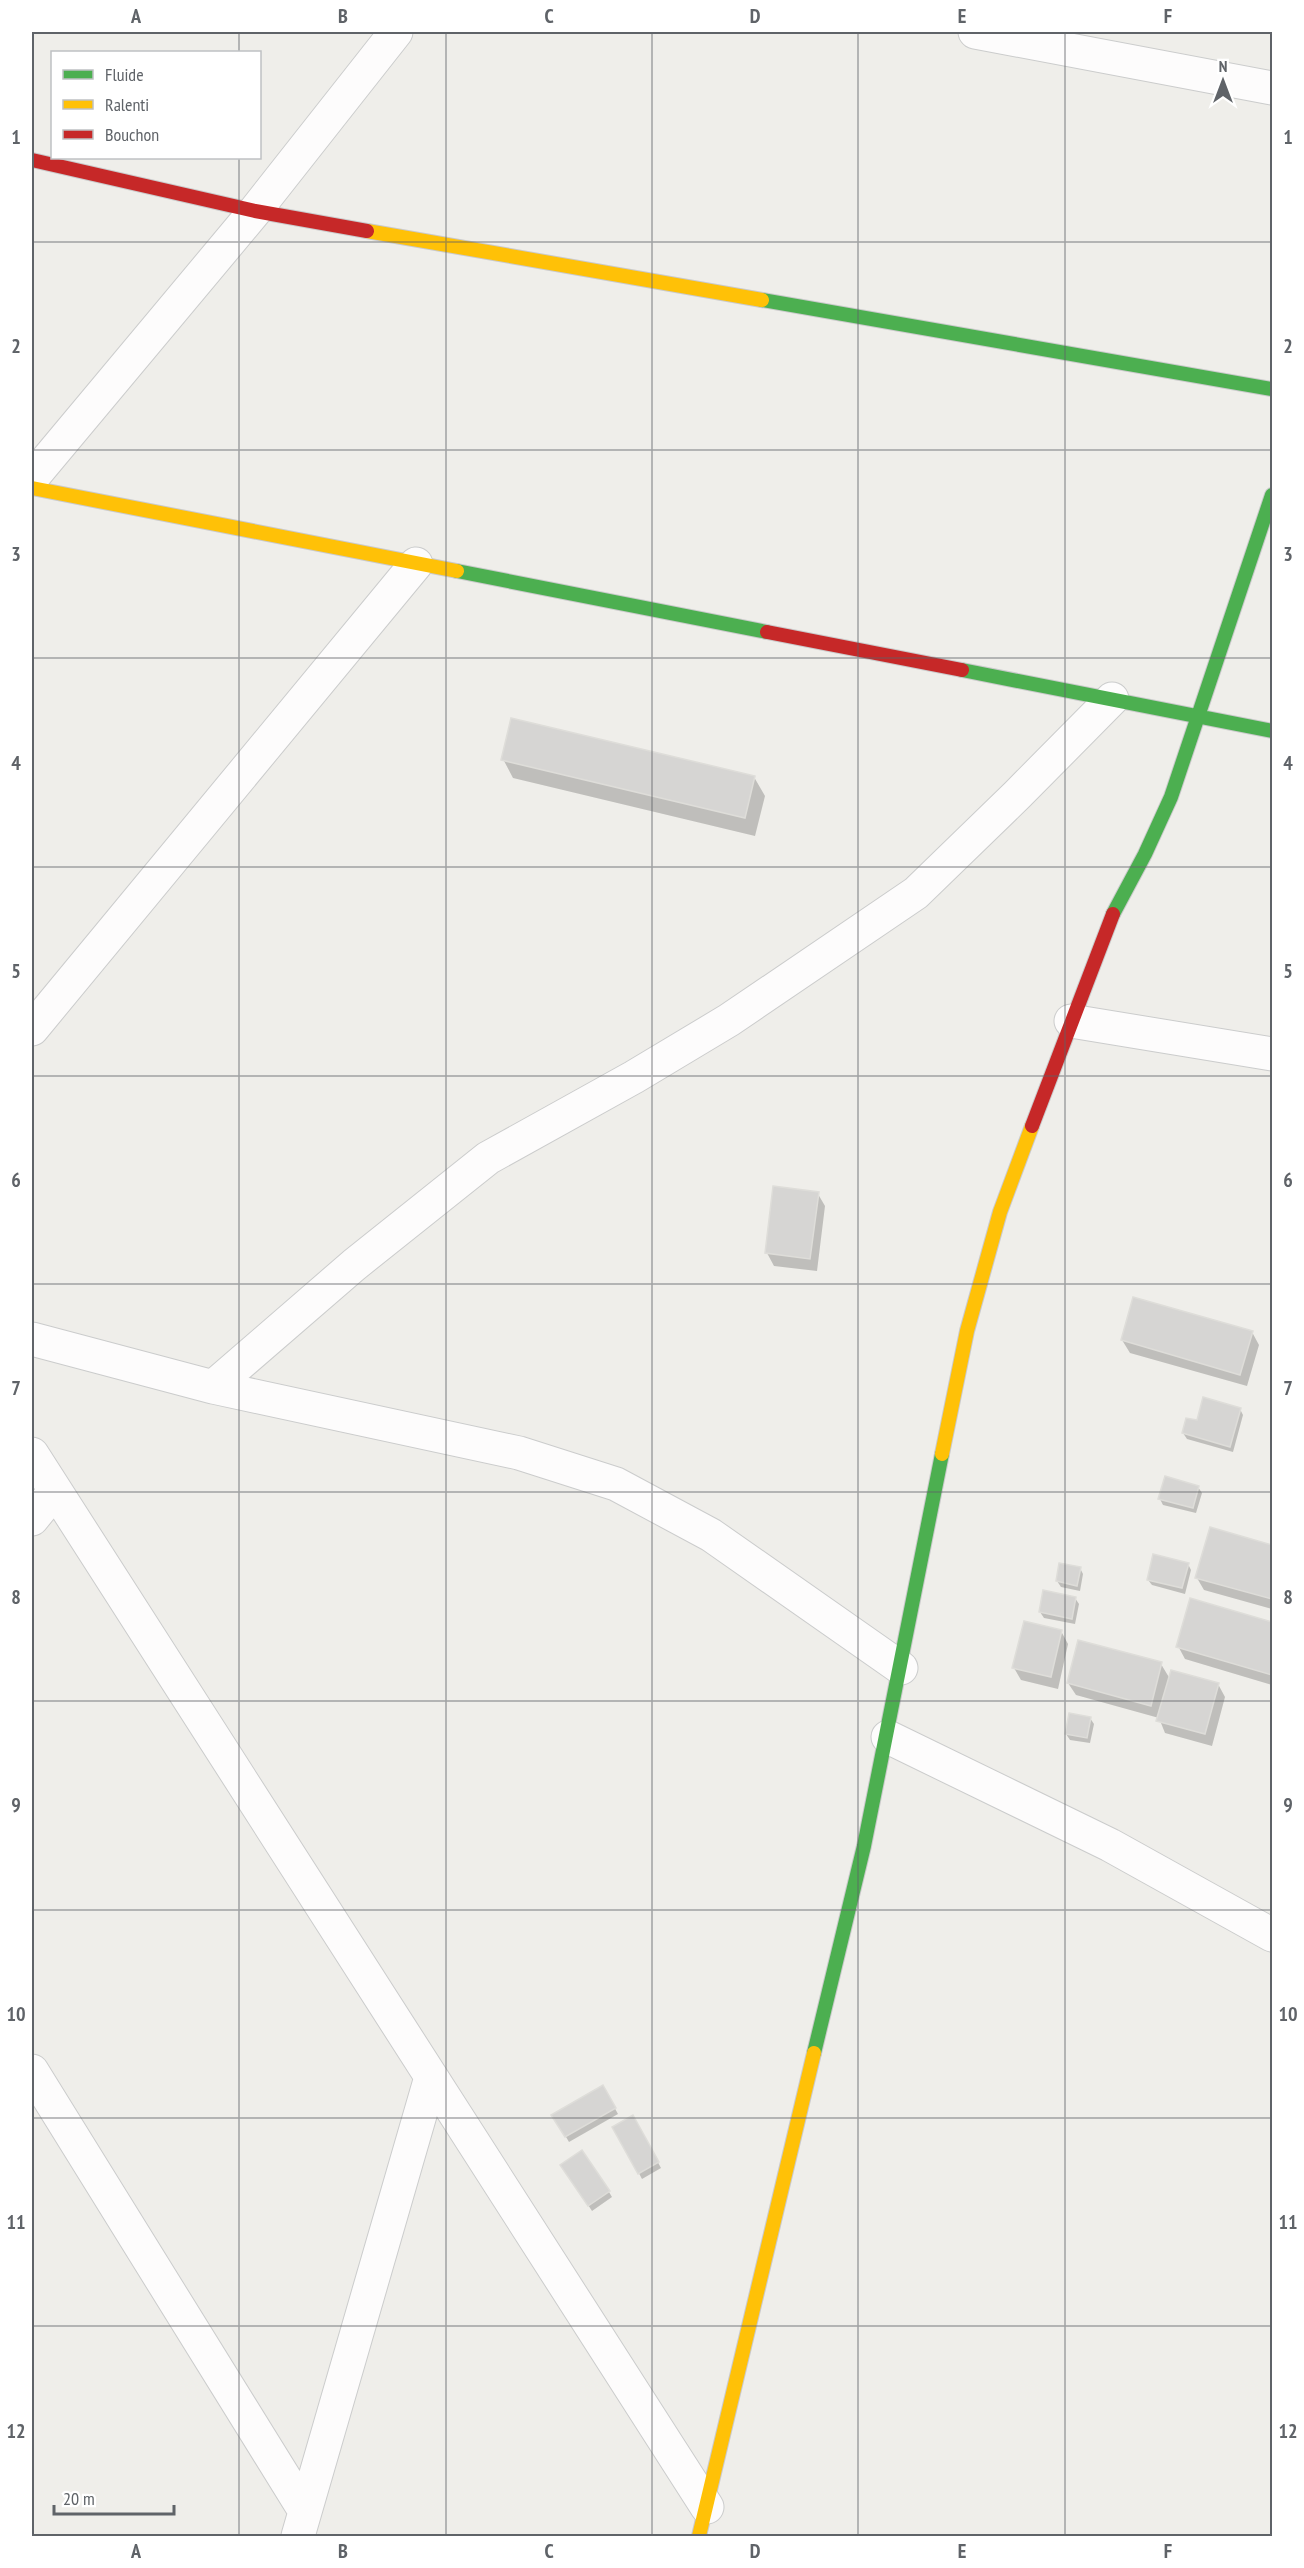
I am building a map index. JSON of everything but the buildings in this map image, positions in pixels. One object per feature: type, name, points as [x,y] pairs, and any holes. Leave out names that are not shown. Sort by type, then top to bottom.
[{"type":"street","points":[[32,478],[255,211],[396,32]]},
{"type":"street","points":[[975,32],[1272,88]]},
{"type":"street","points":[[32,160],[255,211],[1272,389]]},
{"type":"street","points":[[32,488],[1272,731]]},
{"type":"street","points":[[703,2522],[861,1857],[888,1737],[970,1321],[1000,1212],[1108,924],[1145,854],[1171,797],[1272,495]]},
{"type":"street","points":[[32,1029],[416,564]]},
{"type":"street","points":[[213,1387],[354,1265],[488,1158],[634,1077],[729,1020],[916,892],[1112,699]]},
{"type":"street","points":[[1071,1021],[1272,1054]]},
{"type":"street","points":[[32,1339],[213,1387],[519,1453],[615,1484],[711,1535],[901,1668]]},
{"type":"street","points":[[32,1454],[54,1492],[431,2077],[703,2522]]},
{"type":"street","points":[[32,1519],[54,1492]]},
{"type":"street","points":[[888,1737],[1110,1845],[1272,1935]]},
{"type":"street","points":[[32,2071],[302,2524]]},
{"type":"street","points":[[302,2524],[431,2077]]},
{"type":"traffic: fast","points":[[762,300],[1272,389]]},
{"type":"traffic: fast","points":[[1113,914],[1145,854],[1171,797],[1272,495]]},
{"type":"traffic: fast","points":[[457,571],[767,632]]},
{"type":"traffic: fast","points":[[962,670],[1272,731]]},
{"type":"traffic: fast","points":[[814,2053],[864,1846],[942,1454]]},
{"type":"traffic: slow","points":[[367,231],[762,300]]},
{"type":"traffic: slow","points":[[32,488],[457,571]]},
{"type":"traffic: slow","points":[[942,1454],[967,1331],[1000,1212],[1032,1126]]},
{"type":"traffic: slow","points":[[699,2536],[814,2053]]},
{"type":"traffic: jam","points":[[32,160],[255,211],[367,231]]},
{"type":"traffic: jam","points":[[767,632],[962,670]]},
{"type":"traffic: jam","points":[[1032,1126],[1113,914]]}]
